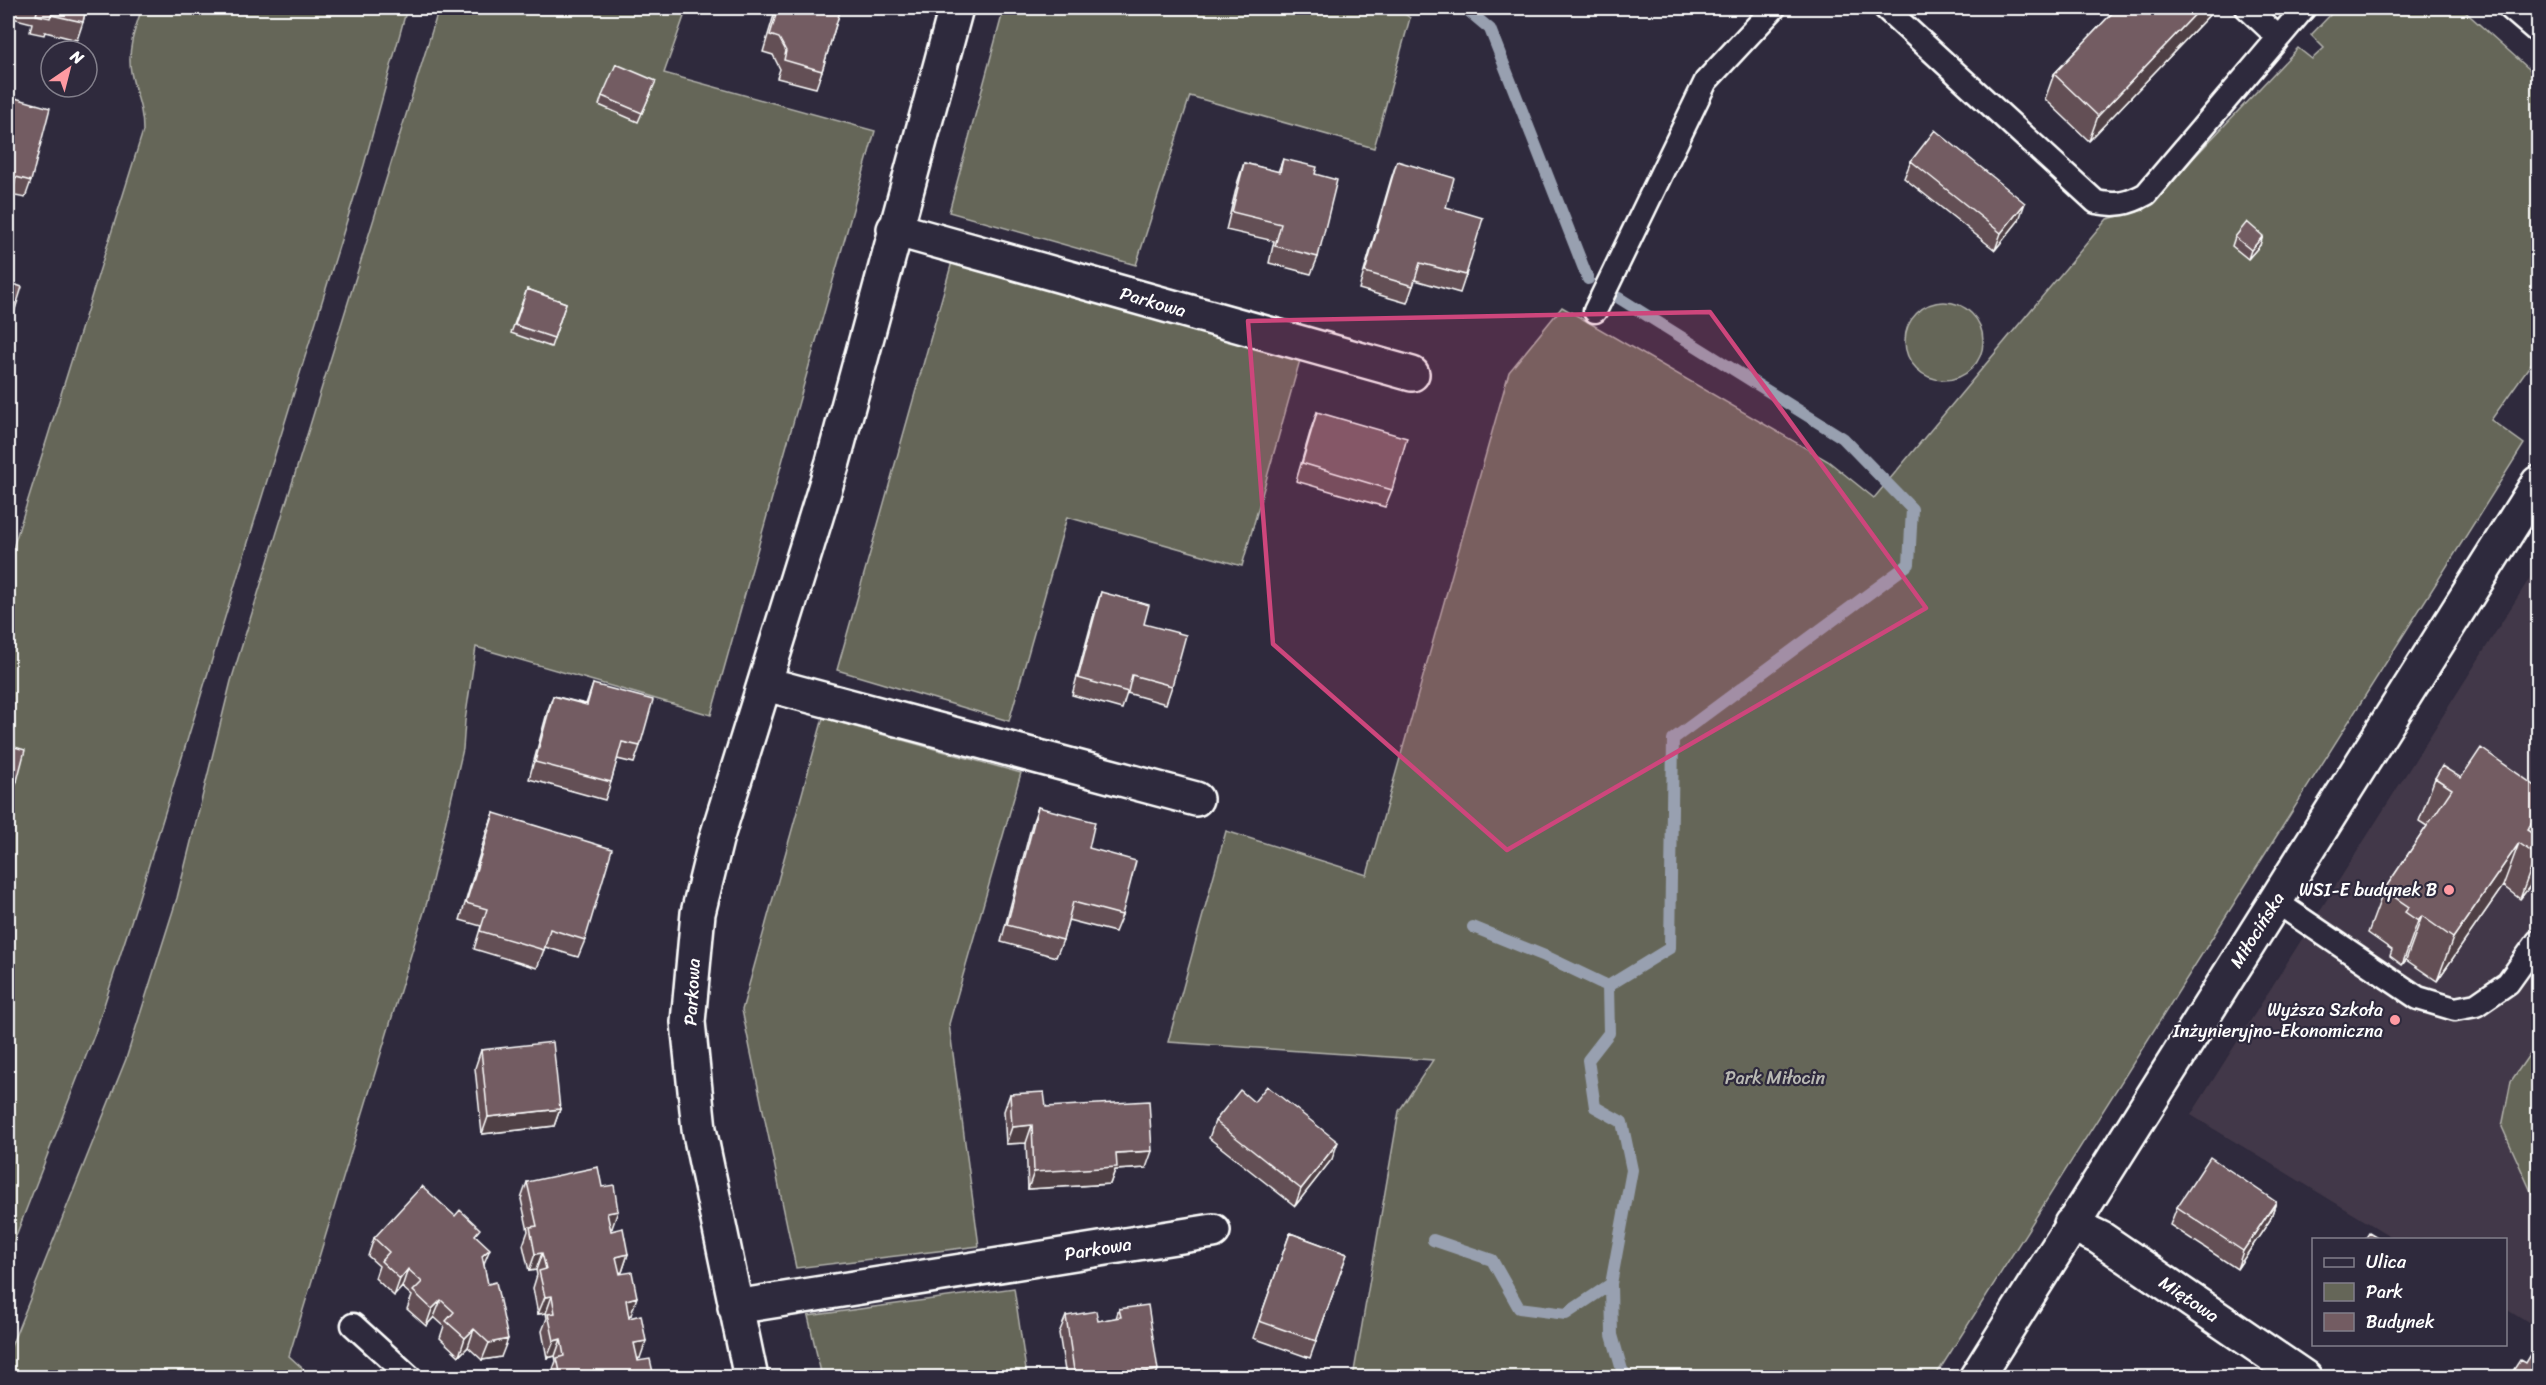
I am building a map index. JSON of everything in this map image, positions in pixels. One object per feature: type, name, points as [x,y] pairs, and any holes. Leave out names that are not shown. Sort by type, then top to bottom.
[{"type":"street","name":"Parkowa","points":[[751,1377],[699,1129],[688,1022],[700,903],[716,840],[833,462],[894,229],[956,8]]},
{"type":"street","name":"Parkowa","points":[[894,229],[1412,374]]},
{"type":"street","name":"Miłocińska","points":[[1976,1377],[2538,483]]},
{"type":"street","points":[[766,684],[1196,799]]},
{"type":"street","name":"Miętowa","points":[[2072,1224],[2100,1238],[2305,1377]]},
{"type":"street","name":"Parkowa","points":[[735,1307],[1213,1231]]},
{"type":"lane","points":[[1595,311],[1706,81],[1774,8]]},
{"type":"lane","points":[[2247,8],[2278,37]]},
{"type":"lane","points":[[1890,9],[2096,202],[2115,206],[2133,201],[2145,194],[2304,8]]},
{"type":"lane","points":[[2510,8],[2538,32]]},
{"type":"lane","points":[[2276,901],[2418,998],[2455,1009],[2476,1005],[2508,983],[2538,941]]},
{"type":"lane","points":[[353,1325],[411,1377]]},
{"type":"highlighted area","points":[[1710,312],[1926,608],[1507,850],[1273,644],[1248,321]]},
{"type":"shaded area","name":"Wyższa Szkoła Inżynieryjno-Ekonomiczna","points":[[2538,565],[2538,1329],[2507,1310],[2507,1238],[2393,1238],[2191,1115]]},
{"type":"green space","points":[[142,8],[407,8],[364,165],[139,897],[95,1033],[8,1256],[8,564],[143,131],[142,114],[130,64],[132,39]]},
{"type":"green space","points":[[439,8],[687,8],[664,73],[875,131],[711,715],[476,647],[463,749],[427,902],[289,1356],[312,1377],[8,1377],[8,1354],[126,1059],[177,898],[231,681]]},
{"type":"green space","points":[[1004,8],[1397,8],[1410,18],[1374,148],[1190,96],[1136,265],[949,212]]},
{"type":"green space","name":"Park Miłocin","points":[[2337,8],[2461,8],[2538,77],[2538,354],[2491,420],[2524,444],[1935,1377],[1353,1377],[1399,1111],[1433,1060],[1168,1042],[1226,831],[1367,875],[1509,372],[1562,307],[1828,461],[1874,498],[2107,219],[2144,210],[2298,48],[2312,59],[2324,48],[2311,35]]},
{"type":"green space","points":[[952,262],[1300,360],[1242,566],[1067,517],[1009,721],[837,670]]},
{"type":"green space","points":[[1944,302],[1959,305],[1976,319],[1983,341],[1980,356],[1966,373],[1944,380],[1929,377],[1912,363],[1905,341],[1908,326],[1922,309]]},
{"type":"green space","points":[[823,718],[1021,773],[949,1024],[979,1246],[796,1268],[742,1010]]},
{"type":"green space","points":[[2538,1042],[2538,1207],[2502,1127],[2511,1081]]},
{"type":"green space","points":[[1014,1288],[1027,1377],[822,1377],[808,1316]]},
{"type":"building","points":[[38,8],[86,8],[83,22],[51,15],[50,18],[36,15]]},
{"type":"building","points":[[778,8],[841,8],[822,71],[784,60],[786,51],[779,38],[770,35]]},
{"type":"building","points":[[2117,8],[2201,8],[2098,116],[2054,74]]},
{"type":"building","points":[[616,64],[656,81],[642,113],[602,96]]},
{"type":"building","points":[[8,96],[50,108],[31,181],[16,177],[14,187],[8,185]]},
{"type":"building","points":[[1935,130],[2025,203],[2001,233],[1911,161]]},
{"type":"building","points":[[1283,159],[1317,167],[1315,174],[1337,180],[1318,257],[1275,246],[1281,224],[1232,212],[1244,163],[1280,172]]},
{"type":"building","points":[[1397,161],[1454,178],[1446,207],[1483,218],[1466,275],[1420,263],[1413,286],[1365,272]]},
{"type":"building","points":[[2247,222],[2263,236],[2251,250],[2235,237]]},
{"type":"building","points":[[8,282],[22,287],[8,332]]},
{"type":"building","points":[[527,289],[566,303],[554,338],[515,325]]},
{"type":"building","points":[[1317,412],[1407,438],[1392,490],[1302,463]]},
{"type":"building","points":[[1101,592],[1149,605],[1144,624],[1186,635],[1172,686],[1132,675],[1128,692],[1078,678]]},
{"type":"building","points":[[593,684],[653,700],[640,746],[622,742],[611,782],[535,762],[553,696],[587,705]]},
{"type":"building","points":[[8,745],[25,750],[17,781],[8,779]]},
{"type":"building","name":"WSI-E budynek B","points":[[2481,748],[2538,788],[2538,814],[2527,830],[2538,837],[2538,852],[2536,855],[2519,843],[2453,938],[2422,916],[2418,921],[2405,912],[2409,907],[2384,890],[2452,789],[2435,778],[2442,766],[2461,778]]},
{"type":"building","points":[[1038,807],[1095,822],[1089,848],[1136,861],[1122,915],[1073,902],[1063,940],[1007,925]]},
{"type":"building","points":[[494,813],[612,849],[585,940],[550,929],[544,950],[480,931],[487,909],[466,903]]},
{"type":"building","points":[[553,1042],[560,1109],[488,1117],[481,1050]]},
{"type":"building","points":[[1267,1086],[1338,1142],[1301,1189],[1215,1121],[1240,1090],[1254,1102]]},
{"type":"building","points":[[1044,1092],[1046,1107],[1149,1101],[1152,1151],[1116,1153],[1117,1167],[1034,1172],[1032,1125],[1012,1127],[1010,1094]]},
{"type":"building","points":[[2210,1157],[2276,1202],[2243,1251],[2177,1207]]},
{"type":"building","points":[[598,1167],[602,1187],[614,1185],[618,1211],[607,1213],[611,1231],[623,1228],[628,1254],[616,1257],[620,1274],[632,1272],[637,1297],[626,1300],[629,1318],[641,1315],[646,1341],[634,1343],[638,1361],[650,1359],[654,1377],[561,1377],[557,1358],[564,1356],[561,1339],[554,1341],[548,1314],[555,1313],[552,1296],[545,1297],[539,1271],[546,1269],[542,1253],[535,1254],[530,1227],[537,1226],[527,1182]]},
{"type":"building","points":[[422,1186],[455,1216],[460,1210],[480,1229],[475,1235],[490,1249],[482,1256],[488,1284],[496,1282],[508,1339],[489,1343],[474,1329],[465,1338],[446,1321],[454,1312],[441,1300],[432,1309],[413,1291],[422,1282],[408,1269],[400,1279],[381,1261],[389,1252],[374,1238]]},
{"type":"building","points":[[1290,1233],[1347,1254],[1316,1341],[1259,1321]]},
{"type":"building","points":[[2369,1233],[2377,1238],[2366,1238]]},
{"type":"building","points":[[1148,1305],[1158,1370],[1130,1374],[1131,1377],[1075,1377],[1066,1316],[1096,1311],[1098,1321],[1121,1317],[1119,1309]]},
{"type":"building","points":[[2538,1341],[2538,1377],[2509,1377],[2520,1360],[2525,1363]]},
{"type":"waterway","points":[[1465,8],[1490,29],[1588,279]]},
{"type":"waterway","points":[[1619,298],[1843,438],[1912,509],[1909,564],[1673,739],[1670,948],[1608,986],[1609,1033],[1588,1060],[1595,1107],[1622,1122],[1632,1170],[1611,1284],[1612,1335],[1622,1370],[1629,1378]]},
{"type":"waterway","points":[[1473,927],[1545,956],[1608,986]]},
{"type":"waterway","points":[[1433,1240],[1492,1260],[1519,1308],[1566,1314],[1611,1284]]},
{"type":"place","name":"WSI-E budynek B","points":[[2449,890]]},
{"type":"place","name":"Wyższa Szkoła Inżynieryjno-Ekonomiczna","points":[[2395,1020]]}]
